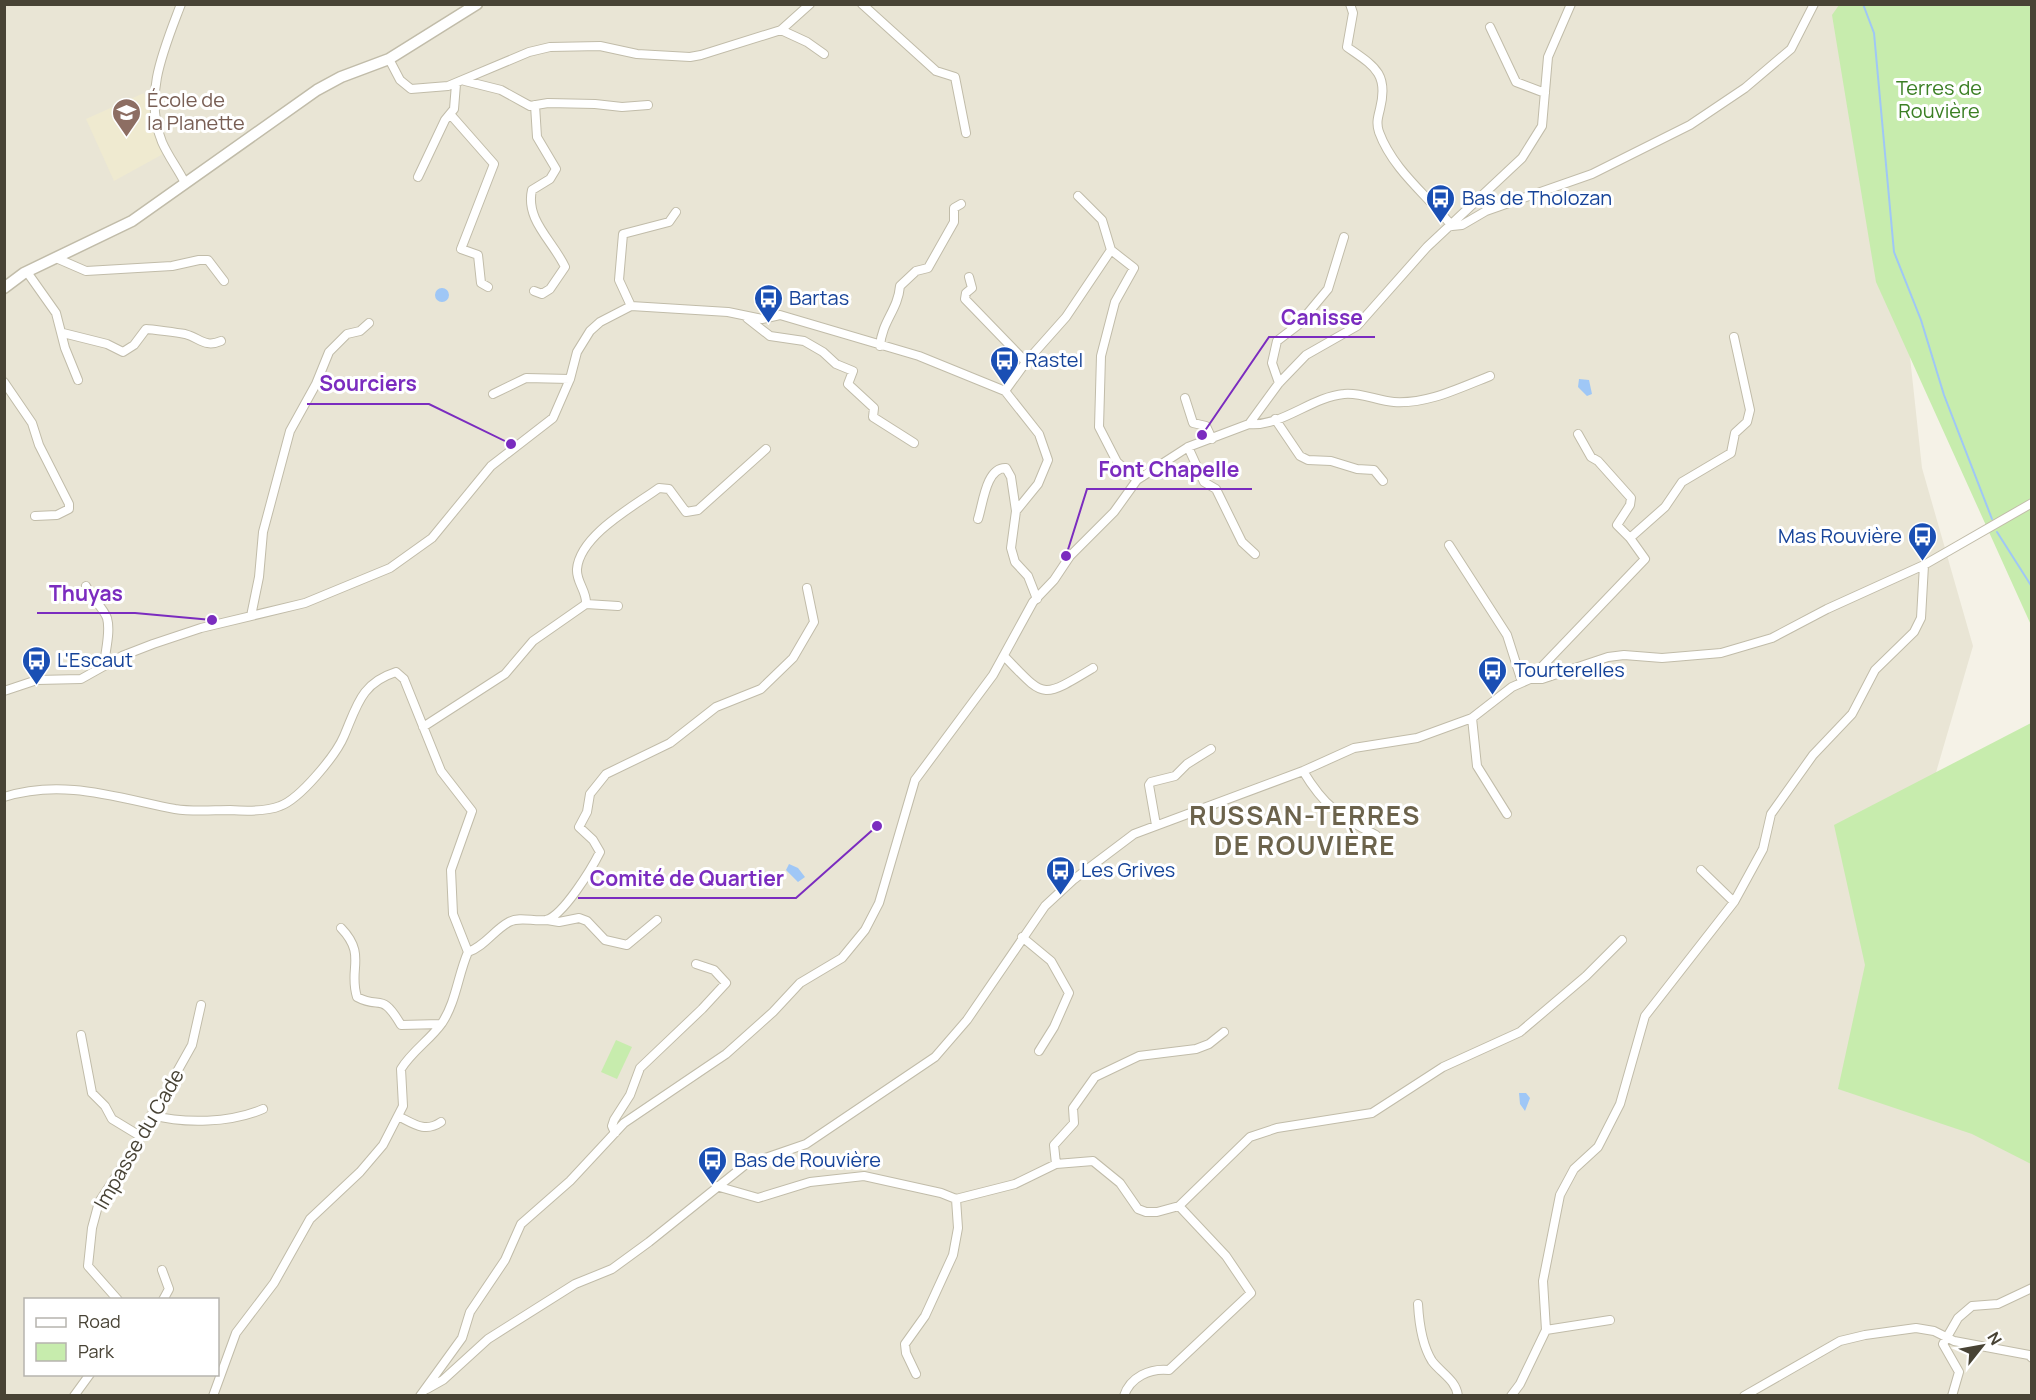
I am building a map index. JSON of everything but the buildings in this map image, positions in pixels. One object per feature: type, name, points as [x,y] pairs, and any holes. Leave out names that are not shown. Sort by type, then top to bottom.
[{"type":"street","points":[[180,4],[161,57],[155,82],[155,105],[156,119],[163,144],[185,183]]},
{"type":"street","points":[[4,288],[27,272],[132,221],[317,90],[341,77],[389,59],[477,4]]},
{"type":"street","points":[[460,83],[530,52],[550,47],[600,46],[637,54],[690,57],[781,30],[810,4]]},
{"type":"street","points":[[862,4],[936,70],[956,77],[966,133]]},
{"type":"street","points":[[1350,4],[1353,13],[1347,47],[1377,71],[1383,81],[1376,123],[1379,132],[1396,164],[1440,208],[1452,226]]},
{"type":"street","points":[[1249,424],[1279,383],[1306,355],[1357,326],[1427,247],[1522,158],[1542,126],[1548,57],[1571,4]]},
{"type":"street","points":[[1452,226],[1462,225],[1478,216],[1592,174],[1690,125],[1745,88],[1791,49],[1814,4]]},
{"type":"street","points":[[1490,27],[1516,82],[1545,93]]},
{"type":"street","points":[[781,30],[807,42],[824,54]]},
{"type":"street","points":[[389,59],[400,80],[411,89],[460,83],[501,90],[530,106],[648,105]]},
{"type":"street","points":[[418,177],[454,109],[460,83]]},
{"type":"street","points":[[534,291],[542,294],[550,289],[565,267],[556,249],[532,216],[529,201],[532,190],[550,179],[556,169],[537,137],[536,105]]},
{"type":"street","points":[[450,114],[495,164],[461,249],[478,255],[478,275],[481,283],[488,287]]},
{"type":"street","points":[[1078,196],[1102,220],[1112,250],[1134,268],[1115,302],[1101,356],[1099,428],[1117,462],[1137,480]]},
{"type":"street","points":[[880,346],[881,328],[898,302],[900,286],[916,271],[928,268],[954,222],[954,208],[961,204]]},
{"type":"street","points":[[1471,207],[1478,216]]},
{"type":"street","points":[[631,306],[620,280],[623,234],[669,222],[676,212]]},
{"type":"street","points":[[1279,383],[1272,363],[1277,341],[1298,325],[1328,289],[1344,237]]},
{"type":"street","points":[[1005,391],[1026,362],[1066,317],[1112,250]]},
{"type":"street","points":[[56,258],[86,271],[171,266],[208,260],[224,281]]},
{"type":"street","points":[[27,272],[56,313],[65,348],[78,380]]},
{"type":"street","points":[[969,277],[972,288],[966,293],[965,299],[1026,362]]},
{"type":"street","points":[[4,691],[37,680],[81,679],[153,644],[201,628],[305,603],[390,568],[417,551],[432,538],[491,466],[553,418],[570,379],[577,352],[590,331],[600,322],[631,306],[728,312],[762,320],[780,315],[919,356],[1005,391],[1040,434],[1048,460],[1038,484],[1016,510]]},
{"type":"street","points":[[744,315],[770,336],[804,341],[823,352],[836,364],[853,371],[848,384],[874,408],[873,417],[914,443]]},
{"type":"street","points":[[251,616],[259,577],[263,532],[290,431],[316,384],[329,352],[347,334],[360,331],[369,323]]},
{"type":"street","points":[[63,333],[107,344],[123,352],[134,345],[146,329],[150,328],[167,333],[185,334],[204,344],[211,345],[221,341]]},
{"type":"street","points":[[1630,538],[1665,507],[1682,482],[1728,456],[1735,433],[1748,422],[1749,396],[1739,370],[1734,337]]},
{"type":"street","points":[[427,1389],[432,1377],[462,1338],[470,1312],[505,1260],[521,1224],[570,1181],[624,1123],[726,1054],[773,1012],[800,983],[842,958],[865,930],[879,903],[915,780],[993,675],[1037,599],[1070,556],[1114,512],[1137,480],[1188,447],[1249,424],[1263,425],[1345,394],[1395,402],[1431,399],[1490,375]]},
{"type":"street","points":[[493,394],[526,378],[570,379]]},
{"type":"street","points":[[4,382],[32,423],[39,445],[69,504],[69,509],[57,515],[35,516]]},
{"type":"street","points":[[1185,399],[1193,423],[1206,426],[1212,439]]},
{"type":"street","points":[[1275,420],[1300,456],[1308,460],[1331,460],[1357,469],[1374,470],[1383,481]]},
{"type":"street","points":[[420,1395],[443,1380],[488,1339],[575,1284],[612,1269],[650,1242],[716,1186],[745,1165],[806,1144],[935,1057],[967,1020],[1045,906],[1073,880],[1134,834],[1303,771],[1354,748],[1417,738],[1472,718],[1526,680],[1645,559],[1617,525],[1630,506],[1631,498],[1598,461],[1591,458],[1578,434]]},
{"type":"street","points":[[1188,447],[1204,482],[1216,489],[1242,542],[1255,554]]},
{"type":"street","points":[[586,604],[586,596],[577,577],[577,566],[594,535],[606,524],[659,488],[669,489],[686,512],[698,510],[766,450]]},
{"type":"street","points":[[978,519],[992,477],[1000,467],[1006,468],[1011,477],[1016,510],[1011,548],[1015,562],[1028,576],[1037,599]]},
{"type":"street","points":[[1526,680],[1542,679],[1608,657],[1624,655],[1662,658],[1721,653],[1772,638],[1827,609],[1924,566],[2031,503]]},
{"type":"street","points":[[1449,545],[1507,634],[1526,680]]},
{"type":"street","points":[[1512,1395],[1520,1384],[1546,1330],[1543,1281],[1560,1195],[1574,1169],[1598,1147],[1620,1104],[1645,1016],[1734,902],[1763,849],[1771,814],[1813,754],[1852,714],[1875,670],[1914,632],[1921,618],[1924,566]]},
{"type":"street","points":[[86,586],[91,599],[106,618],[108,630],[104,666]]},
{"type":"street","points":[[546,920],[559,913],[593,868],[600,852],[593,840],[579,826],[587,813],[590,794],[606,774],[670,743],[716,707],[761,689],[793,658],[814,621],[807,588]]},
{"type":"street","points":[[423,727],[505,675],[533,641],[586,604],[618,606]]},
{"type":"street","points":[[1004,656],[1036,689],[1047,691],[1093,668]]},
{"type":"street","points":[[4,797],[51,788],[110,794],[178,809],[244,811],[281,806],[299,794],[328,760],[344,736],[351,715],[364,693],[379,677],[396,672],[404,679],[441,771],[472,811],[451,870],[453,914],[468,952]]},
{"type":"street","points":[[1472,718],[1477,766],[1507,814]]},
{"type":"street","points":[[1156,825],[1149,785],[1151,782],[1175,776],[1187,764],[1211,748]]},
{"type":"street","points":[[1303,771],[1332,810],[1345,820],[1376,835]]},
{"type":"street","points":[[1701,870],[1734,902]]},
{"type":"street","points":[[213,1395],[236,1333],[274,1283],[310,1219],[368,1163],[383,1145],[403,1106],[401,1069],[441,1024],[452,1004],[459,972],[468,952],[476,949],[513,920],[559,922],[579,918],[587,921],[605,940],[627,945],[657,920]]},
{"type":"street","points":[[341,928],[348,935],[358,960],[354,972],[357,997],[364,1001],[380,1001],[391,1008],[401,1025],[441,1024]]},
{"type":"street","points":[[1022,937],[1051,961],[1069,993],[1054,1027],[1039,1051]]},
{"type":"street","points":[[716,1186],[758,1198],[810,1182],[864,1176],[941,1193],[956,1199],[1015,1184],[1056,1164],[1093,1161],[1106,1169],[1138,1209],[1146,1212],[1179,1206],[1250,1137],[1277,1128],[1372,1113],[1443,1067],[1520,1032],[1586,976],[1622,940]]},
{"type":"street","points":[[615,1133],[612,1126],[614,1120],[630,1095],[640,1068],[726,983],[714,970],[696,964]]},
{"type":"street","name":"Impasse du Cade","points":[[117,1298],[88,1266],[99,1202],[140,1137],[192,1045],[201,1005]]},
{"type":"street","points":[[1056,1164],[1054,1145],[1074,1123],[1073,1108],[1095,1077],[1139,1056],[1196,1049],[1209,1044],[1224,1032]]},
{"type":"street","points":[[81,1035],[92,1093],[105,1106],[112,1119],[140,1137]]},
{"type":"street","points":[[151,1115],[165,1119],[232,1119],[263,1109]]},
{"type":"street","points":[[398,1116],[431,1129],[441,1122]]},
{"type":"street","points":[[916,1374],[906,1353],[905,1344],[925,1316],[953,1255],[958,1228],[956,1199]]},
{"type":"street","points":[[1124,1395],[1126,1389],[1140,1376],[1156,1369],[1169,1370],[1251,1293],[1226,1256],[1179,1206]]},
{"type":"street","points":[[162,1269],[170,1289],[164,1298]]},
{"type":"street","points":[[1952,1395],[1959,1372],[1943,1344],[1958,1318],[1972,1306],[1998,1304],[2031,1288]]},
{"type":"street","points":[[1418,1304],[1419,1323],[1431,1359],[1457,1388],[1458,1395]]},
{"type":"street","points":[[1546,1330],[1610,1320]]},
{"type":"street","points":[[1744,1395],[1840,1341],[1916,1328],[1934,1331],[1945,1338],[2029,1355],[2031,1358]]},
{"type":"street","points":[[74,1395],[88,1376]]},
{"type":"shaded area","points":[[5,5],[1872,5],[1922,468],[1973,646],[1889,933],[2031,1107],[2031,1395],[5,1396]]},
{"type":"shaded area","name":"École de la Planette","points":[[144,93],[163,154],[114,181],[86,119]]},
{"type":"green space","name":"Terres de Rouvière","points":[[1839,5],[2031,5],[2031,625],[1876,282],[1832,15]]},
{"type":"green space","points":[[2031,723],[2031,1164],[1972,1134],[1838,1089],[1865,965],[1834,825]]},
{"type":"green space","points":[[616,1040],[632,1047],[617,1079],[601,1072]]},
{"type":"water","points":[[439,288],[445,288],[449,295],[445,302],[439,302],[435,298],[435,292]]},
{"type":"water","points":[[1579,379],[1589,380],[1592,394],[1587,396],[1578,387]]},
{"type":"water","points":[[789,864],[798,868],[805,877],[798,882],[786,870]]},
{"type":"water","points":[[1519,1093],[1526,1093],[1530,1098],[1525,1111],[1520,1104]]},
{"type":"waterway","points":[[1863,4],[1874,33],[1894,252],[1921,320],[1944,395],[1992,519]]},
{"type":"waterway","points":[[1997,532],[2032,587]]},
{"type":"place","name":"École de la Planette","points":[[126,138]]},
{"type":"place","name":"Bas de Tholozan","points":[[1441,224]]},
{"type":"place","name":"Bartas","points":[[768,324]]},
{"type":"place","name":"Rastel","points":[[1004,386]]},
{"type":"place","name":"Canisse","points":[[1202,435]]},
{"type":"place","name":"Sourciers","points":[[511,444]]},
{"type":"place","name":"Font Chapelle","points":[[1066,556]]},
{"type":"place","name":"Mas Rouvière","points":[[1923,562]]},
{"type":"place","name":"Thuyas","points":[[212,620]]},
{"type":"place","name":"L'Escaut","points":[[36,686]]},
{"type":"place","name":"Tourterelles","points":[[1493,696]]},
{"type":"place","name":"Comité de Quartier","points":[[877,826]]},
{"type":"place","name":"Les Grives","points":[[1060,896]]},
{"type":"place","name":"Bas de Rouvière","points":[[713,1186]]},
{"type":"district","name":"RUSSAN-TERRES DE ROUVIÈRE","points":[[1305,831]]}]
